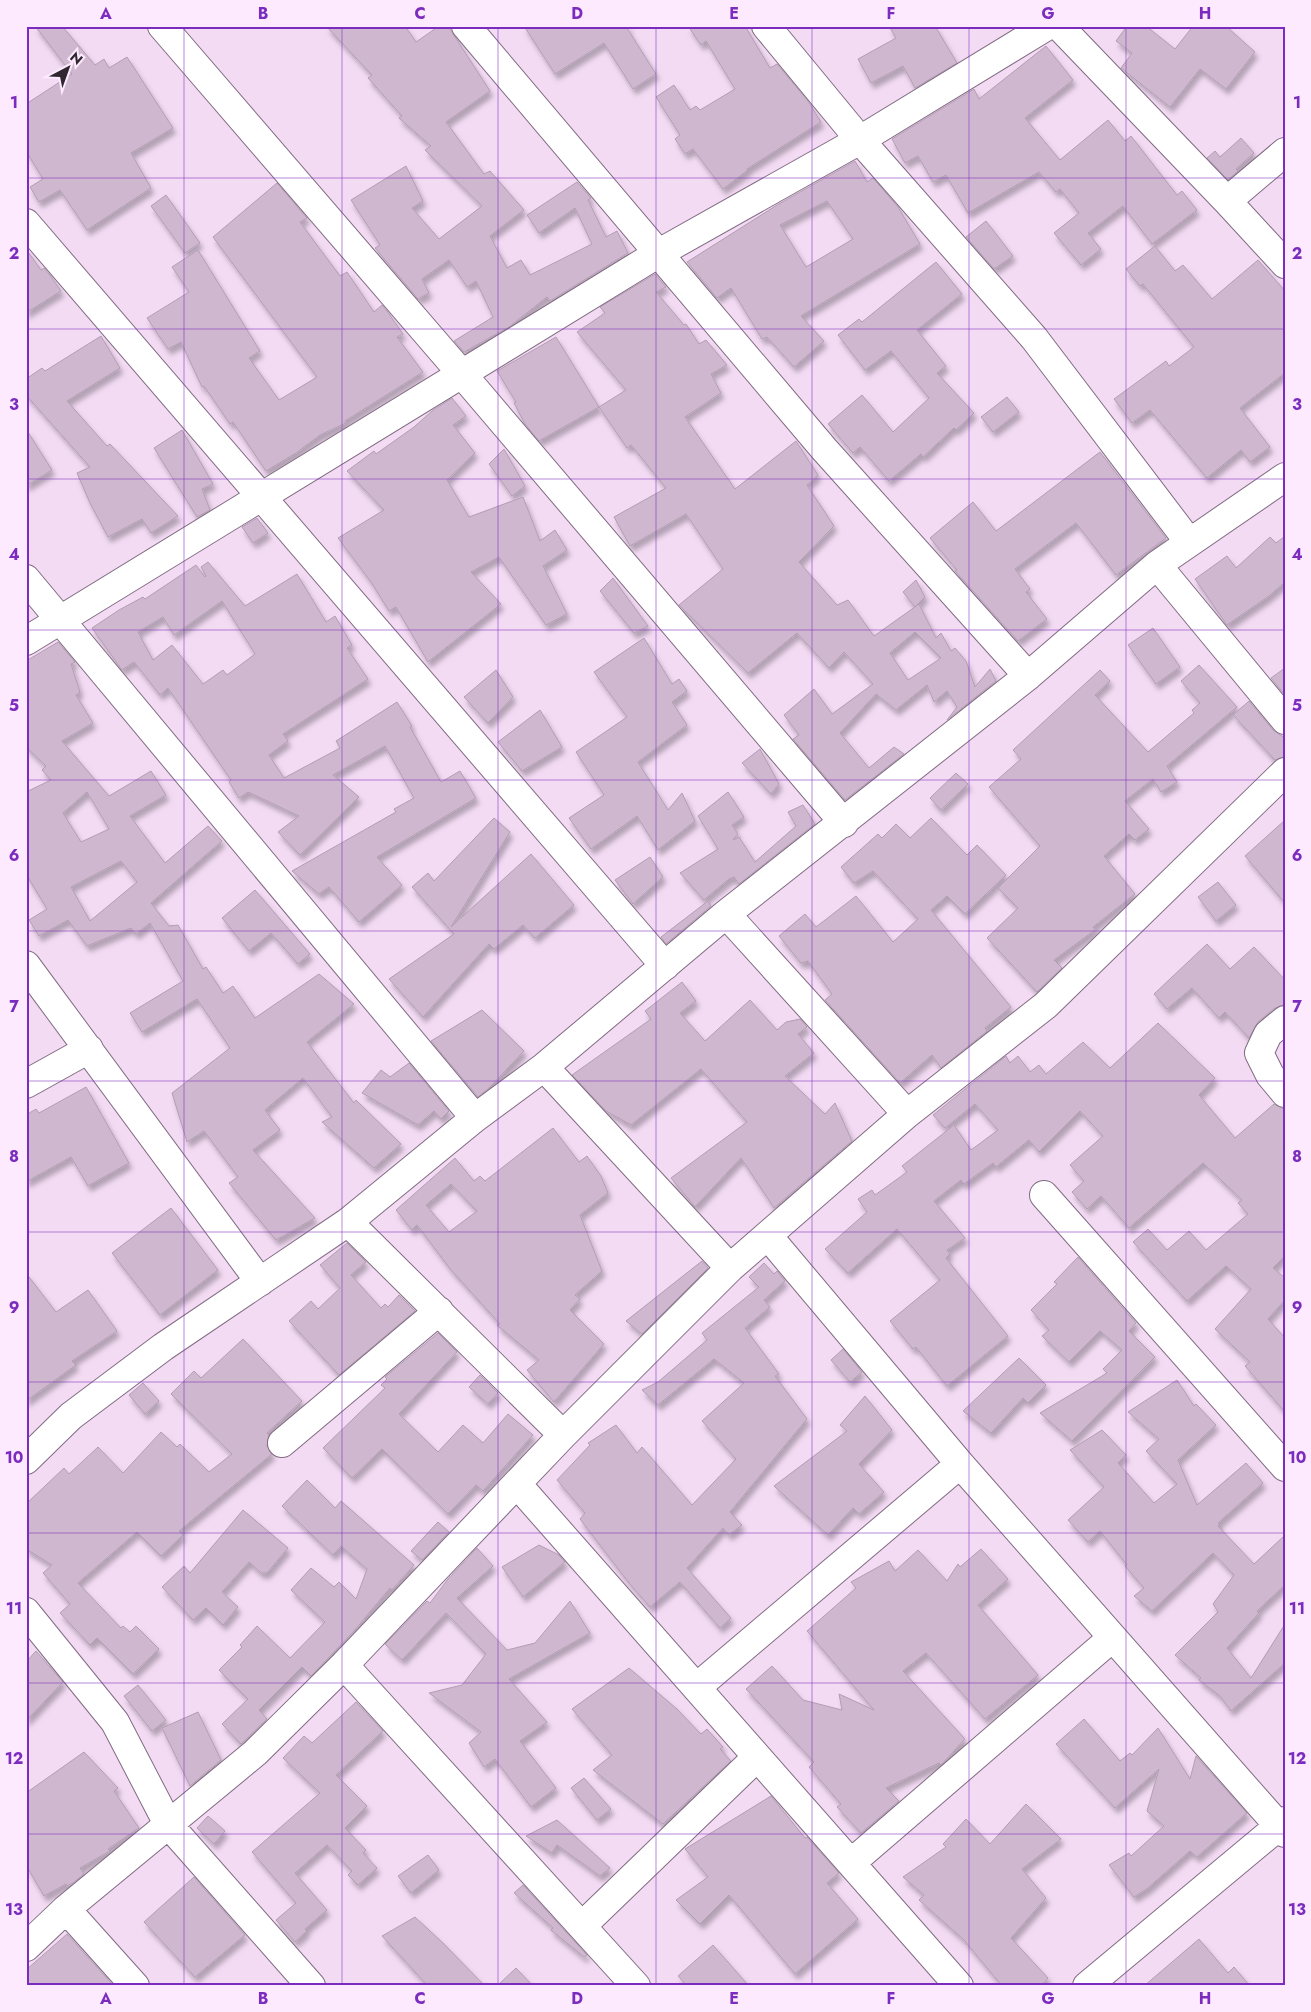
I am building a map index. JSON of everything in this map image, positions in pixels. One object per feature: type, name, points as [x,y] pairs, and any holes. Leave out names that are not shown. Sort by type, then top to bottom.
[{"type":"street","points":[[162,26],[462,374],[844,824]]},
{"type":"street","points":[[466,26],[824,449],[1028,676]]},
{"type":"street","points":[[766,26],[860,140],[1034,338],[1189,542]]},
{"type":"street","points":[[26,641],[659,253],[860,140],[1047,26]]},
{"type":"street","points":[[1059,26],[1285,264]]},
{"type":"street","points":[[1227,201],[1285,152]]},
{"type":"street","points":[[26,223],[665,966]]},
{"type":"street","points":[[26,1460],[72,1416],[164,1347],[348,1222],[475,1118],[544,1067],[726,914],[844,824],[1028,676],[1157,565],[1285,476]]},
{"type":"street","points":[[1157,565],[1285,720]]},
{"type":"street","points":[[26,579],[475,1118]]},
{"type":"street","points":[[26,1947],[66,1908],[255,1753],[344,1666],[563,1435],[730,1268],[907,1114],[1046,1005],[1285,772]]},
{"type":"street","points":[[726,914],[907,1114]]},
{"type":"street","points":[[26,965],[260,1282]]},
{"type":"street","points":[[1285,1020],[1268,1034],[1259,1053],[1270,1075],[1285,1093]]},
{"type":"street","points":[[26,1084],[89,1048]]},
{"type":"street","points":[[544,1067],[730,1268]]},
{"type":"street","points":[[1044,1195],[1285,1467]]},
{"type":"street","points":[[348,1222],[440,1311],[563,1435]]},
{"type":"street","points":[[768,1236],[960,1464],[1112,1638],[1283,1827],[1087,1986]]},
{"type":"street","points":[[282,1443],[440,1311]]},
{"type":"street","points":[[697,1687],[960,1464]]},
{"type":"street","points":[[517,1484],[959,1986]]},
{"type":"street","points":[[26,1612],[116,1722],[168,1824],[311,1986]]},
{"type":"street","points":[[851,1863],[1112,1638]]},
{"type":"street","points":[[344,1666],[583,1925],[636,1986]]},
{"type":"street","points":[[583,1925],[757,1758]]},
{"type":"street","points":[[66,1908],[134,1986]]},
{"type":"building","points":[[35,26],[62,26],[95,65],[104,59],[109,68],[127,57],[173,128],[131,153],[151,188],[87,230],[60,190],[39,202],[30,187],[43,179],[26,151],[26,104],[72,74]]},
{"type":"building","points":[[326,26],[405,26],[416,42],[439,26],[448,26],[490,91],[446,122],[484,174],[490,171],[524,210],[490,236],[507,268],[521,260],[530,275],[592,244],[575,208],[539,233],[527,215],[577,182],[591,198],[588,200],[606,237],[617,231],[628,253],[550,301],[547,297],[509,327],[464,352],[454,341],[493,317],[476,281],[467,287],[449,260],[422,279],[429,293],[418,299],[375,248],[380,245],[351,200],[406,166],[423,201],[412,208],[439,239],[482,206],[425,150],[431,146],[399,118],[402,116],[368,78],[372,75]]},
{"type":"building","points":[[524,26],[630,26],[627,28],[656,74],[633,89],[604,43],[555,74]]},
{"type":"building","points":[[688,26],[745,26],[770,68],[777,64],[808,101],[821,122],[747,169],[723,189],[693,149],[685,154],[675,139],[680,135],[656,97],[674,85],[690,110],[696,106],[700,110],[735,89],[706,41],[701,45]]},
{"type":"building","points":[[889,26],[935,26],[957,63],[915,88],[903,66],[871,83],[858,59],[896,38]]},
{"type":"building","points":[[1127,26],[1146,26],[1175,49],[1193,26],[1226,26],[1255,52],[1226,89],[1200,69],[1170,107],[1121,68],[1132,53],[1116,41]]},
{"type":"building","points":[[1046,46],[1073,80],[1025,118],[1060,160],[1108,120],[1125,141],[1131,136],[1177,195],[1182,191],[1197,210],[1152,244],[1123,206],[1088,233],[1101,249],[1081,265],[1054,233],[1079,213],[1060,189],[1056,192],[1039,172],[968,213],[946,175],[933,182],[918,156],[905,163],[892,139],[974,89],[979,99]]},
{"type":"building","points":[[1241,138],[1254,153],[1236,169],[1238,171],[1228,180],[1207,158],[1215,151],[1220,157]]},
{"type":"building","points":[[855,161],[867,182],[873,178],[898,207],[920,244],[801,316],[824,341],[794,367],[767,337],[762,339],[731,288],[717,298],[687,262],[777,205]],"holes":[[[827,201],[853,239],[806,267],[780,225]]]},
{"type":"building","points":[[277,183],[307,218],[300,222],[340,276],[347,272],[374,312],[382,305],[387,311],[403,334],[397,337],[423,372],[345,421],[346,423],[320,435],[296,453],[266,471],[233,422],[230,424],[204,386],[202,387],[181,342],[168,349],[147,318],[189,292],[172,267],[198,250],[260,351],[249,358],[279,400],[317,377],[213,237]]},
{"type":"building","points":[[166,195],[200,243],[185,253],[151,206]]},
{"type":"building","points":[[986,221],[1013,256],[994,269],[966,237]]},
{"type":"building","points":[[1155,246],[1175,271],[1183,265],[1212,299],[1258,260],[1285,291],[1285,373],[1240,408],[1270,447],[1250,462],[1241,450],[1207,478],[1150,410],[1132,423],[1114,399],[1166,361],[1169,366],[1194,347],[1143,284],[1140,286],[1126,269]]},
{"type":"building","points":[[26,249],[41,270],[44,268],[61,291],[26,313]]},
{"type":"building","points":[[936,262],[962,294],[917,330],[946,366],[937,373],[974,413],[956,430],[954,428],[923,457],[921,454],[889,481],[860,447],[853,453],[828,424],[862,395],[893,432],[929,398],[891,351],[865,370],[838,335],[859,319],[862,322]]},
{"type":"building","points":[[655,274],[666,287],[656,292],[684,325],[686,324],[699,344],[706,340],[727,365],[711,374],[721,393],[685,417],[735,489],[796,441],[818,475],[807,485],[834,526],[799,562],[837,605],[848,600],[874,636],[919,604],[936,638],[941,633],[951,651],[955,648],[966,661],[975,687],[990,669],[996,681],[947,720],[957,707],[947,691],[934,702],[927,685],[896,710],[876,694],[840,733],[869,768],[894,747],[904,754],[845,800],[793,739],[799,735],[784,715],[814,689],[832,714],[873,684],[844,652],[829,668],[797,633],[748,673],[679,605],[723,569],[686,514],[630,546],[614,517],[666,488],[631,445],[627,448],[599,407],[626,390],[577,332],[605,313],[600,307]],"holes":[[[915,632],[941,658],[908,680],[890,653]]]},
{"type":"building","points":[[101,336],[120,368],[67,401],[107,446],[110,444],[178,516],[151,533],[142,519],[108,537],[77,473],[90,467],[26,395],[26,379],[42,368],[45,371]]},
{"type":"building","points":[[556,337],[599,407],[539,441],[525,424],[514,403],[516,402],[497,371]]},
{"type":"building","points":[[1007,397],[1019,412],[993,432],[981,417]]},
{"type":"building","points":[[452,398],[466,416],[453,425],[475,453],[447,480],[469,517],[523,497],[540,541],[555,530],[567,550],[543,566],[567,614],[546,625],[499,557],[471,572],[501,604],[428,662],[396,607],[389,611],[371,582],[338,538],[384,510],[347,471],[374,451],[376,454]]},
{"type":"building","points":[[26,429],[52,470],[26,486]]},
{"type":"building","points":[[182,430],[213,484],[202,489],[210,510],[197,517],[154,448]]},
{"type":"building","points":[[504,449],[525,486],[512,496],[489,464]]},
{"type":"building","points":[[1100,452],[1166,538],[1116,575],[1076,523],[1015,569],[1030,589],[1026,592],[1047,619],[1018,641],[955,571],[957,570],[930,538],[973,502],[996,531]]},
{"type":"building","points":[[257,518],[268,533],[253,543],[242,527]]},
{"type":"building","points":[[1285,536],[1285,582],[1269,596],[1227,625],[1195,579],[1227,556],[1236,568],[1270,537],[1276,543]]},
{"type":"building","points":[[208,562],[245,606],[297,574],[326,622],[335,616],[352,645],[347,648],[368,679],[283,734],[288,741],[269,755],[284,778],[340,748],[336,741],[397,702],[412,726],[410,727],[441,782],[460,771],[476,798],[377,857],[402,885],[359,922],[329,887],[319,894],[292,871],[396,812],[394,809],[414,798],[385,746],[333,775],[359,797],[300,855],[278,832],[299,816],[248,792],[239,798],[229,782],[231,780],[168,688],[160,695],[134,662],[122,670],[92,628],[119,610],[143,597],[145,599],[196,565],[205,577],[201,567]],"holes":[[[222,601],[255,654],[227,675],[223,670],[203,684],[172,645],[153,660],[138,632],[163,617],[174,635]]]},
{"type":"building","points":[[613,578],[648,626],[634,633],[600,591]]},
{"type":"building","points":[[916,580],[925,597],[915,607],[903,592]]},
{"type":"building","points":[[1153,628],[1180,667],[1156,684],[1128,645]]},
{"type":"building","points":[[644,638],[672,684],[679,679],[687,691],[672,702],[687,725],[638,762],[668,810],[682,793],[695,821],[658,850],[637,816],[591,849],[569,818],[604,795],[576,752],[627,717],[594,672]]},
{"type":"building","points":[[58,642],[75,662],[71,664],[80,692],[76,695],[93,723],[62,741],[109,796],[151,771],[166,795],[130,816],[165,863],[208,826],[222,841],[151,903],[169,926],[178,925],[203,969],[206,967],[223,993],[233,986],[255,1018],[319,974],[354,1004],[307,1042],[354,1103],[356,1100],[401,1144],[374,1168],[322,1122],[332,1117],[303,1078],[265,1110],[280,1130],[253,1150],[315,1218],[276,1240],[229,1183],[238,1177],[204,1131],[187,1142],[172,1093],[230,1048],[197,999],[142,1032],[130,1013],[183,981],[150,923],[136,934],[131,928],[87,946],[68,920],[39,936],[29,920],[47,909],[26,874],[26,792],[51,780],[42,770],[46,766],[26,747],[26,661]],"holes":[[[87,792],[109,829],[81,842],[63,813]],[[121,861],[137,882],[90,921],[71,887]]]},
{"type":"building","points":[[1199,665],[1237,707],[1167,766],[1177,782],[1161,792],[1153,779],[1125,801],[1149,829],[1135,840],[1129,834],[1104,856],[1135,894],[1093,927],[1095,930],[1054,960],[1062,968],[1037,992],[987,938],[1018,908],[998,888],[1040,846],[989,787],[1021,759],[1013,750],[1100,670],[1110,681],[1095,695],[1148,752],[1194,713],[1192,710],[1200,703],[1181,681]]},
{"type":"building","points":[[1285,668],[1285,695],[1271,678]]},
{"type":"building","points":[[496,670],[513,697],[488,723],[464,697]]},
{"type":"building","points":[[1249,701],[1273,730],[1285,738],[1284,757],[1275,760],[1233,715]]},
{"type":"building","points":[[540,710],[562,747],[522,771],[498,742]]},
{"type":"building","points":[[760,749],[779,784],[771,794],[742,763]]},
{"type":"building","points":[[956,773],[968,784],[941,810],[930,798]]},
{"type":"building","points":[[728,792],[744,817],[732,825],[738,834],[733,840],[739,837],[755,862],[796,826],[788,812],[803,805],[815,824],[739,884],[734,877],[729,879],[704,900],[680,873],[718,849],[698,816]]},
{"type":"building","points":[[494,818],[510,832],[451,927],[531,854],[574,905],[535,938],[523,925],[494,949],[489,944],[423,1017],[389,979],[454,934],[412,887],[428,873],[434,881]]},
{"type":"building","points":[[931,818],[967,855],[977,845],[1006,875],[965,914],[947,896],[931,910],[1011,1007],[985,1028],[987,1031],[941,1068],[932,1055],[900,1083],[825,1000],[832,994],[808,961],[801,963],[779,936],[805,914],[816,927],[856,896],[893,942],[918,919],[873,871],[854,883],[841,867],[878,834],[882,838],[896,824],[910,838]]},
{"type":"building","points":[[1285,820],[1285,903],[1245,856]]},
{"type":"building","points":[[650,857],[663,877],[633,904],[615,880]]},
{"type":"building","points":[[1218,882],[1236,905],[1216,921],[1198,897]]},
{"type":"building","points":[[255,890],[310,954],[298,964],[271,933],[249,951],[222,918]]},
{"type":"building","points":[[708,901],[711,906],[666,944],[661,937]]},
{"type":"building","points":[[1207,944],[1230,969],[1254,947],[1285,980],[1285,1005],[1275,1008],[1258,1022],[1249,1038],[1225,1012],[1219,1018],[1192,988],[1167,1009],[1154,994]]},
{"type":"building","points":[[682,982],[696,1001],[680,1013],[705,1041],[750,1000],[777,1030],[786,1022],[800,1019],[807,1027],[798,1034],[814,1053],[785,1076],[825,1114],[835,1103],[852,1141],[774,1208],[741,1158],[695,1207],[671,1178],[747,1122],[701,1069],[631,1125],[606,1111],[572,1075],[651,1019],[645,1011]]},
{"type":"building","points":[[482,1010],[524,1051],[478,1097],[431,1041]]},
{"type":"building","points":[[1158,1023],[1215,1078],[1199,1095],[1235,1138],[1274,1104],[1285,1110],[1285,1256],[1273,1268],[1285,1278],[1285,1300],[1268,1319],[1285,1338],[1285,1412],[1245,1366],[1250,1362],[1215,1329],[1251,1289],[1226,1266],[1187,1301],[1133,1242],[1148,1229],[1167,1250],[1189,1231],[1206,1250],[1248,1214],[1238,1203],[1242,1200],[1203,1163],[1129,1228],[1101,1196],[1087,1209],[1072,1192],[1084,1181],[1070,1165],[1103,1136],[1080,1111],[1039,1152],[1029,1140],[996,1167],[993,1163],[964,1184],[961,1180],[934,1201],[965,1238],[947,1250],[950,1254],[946,1258],[1008,1336],[947,1386],[916,1347],[913,1349],[890,1321],[940,1280],[897,1229],[848,1273],[825,1249],[867,1212],[858,1199],[872,1190],[875,1195],[907,1172],[902,1166],[954,1125],[971,1150],[998,1130],[975,1104],[945,1128],[933,1115],[1006,1056],[1010,1063],[1018,1056],[1030,1072],[1039,1065],[1046,1074],[1083,1042],[1110,1068]]},
{"type":"building","points":[[409,1063],[449,1111],[441,1119],[434,1111],[418,1125],[362,1093],[381,1070],[390,1077]]},
{"type":"building","points":[[86,1087],[129,1163],[88,1186],[71,1157],[26,1182],[26,1115],[36,1109],[39,1113]]},
{"type":"building","points":[[553,1128],[579,1162],[587,1156],[601,1176],[608,1193],[580,1215],[602,1271],[575,1295],[580,1299],[570,1310],[604,1344],[554,1402],[527,1370],[539,1360],[497,1325],[500,1324],[451,1270],[417,1225],[412,1230],[396,1210],[455,1158],[474,1181],[480,1176],[485,1181]],"holes":[[[451,1184],[477,1211],[449,1232],[426,1205]]]},
{"type":"building","points":[[171,1208],[218,1270],[160,1315],[112,1253]]},
{"type":"building","points":[[347,1243],[366,1262],[351,1275],[381,1308],[385,1304],[388,1307],[399,1295],[415,1311],[339,1375],[289,1321],[311,1301],[318,1309],[340,1288],[320,1265]]},
{"type":"building","points":[[1078,1257],[1136,1323],[1129,1331],[1155,1357],[1072,1441],[1040,1413],[1107,1373],[1103,1369],[1122,1350],[1100,1331],[1069,1362],[1042,1336],[1049,1330],[1031,1310],[1057,1284],[1054,1282]]},
{"type":"building","points":[[702,1261],[708,1268],[642,1334],[626,1321]]},
{"type":"building","points":[[764,1263],[774,1274],[777,1271],[785,1281],[764,1300],[770,1307],[745,1328],[779,1374],[775,1376],[807,1419],[730,1512],[742,1525],[729,1535],[723,1528],[687,1568],[731,1618],[720,1628],[680,1582],[650,1607],[580,1519],[585,1513],[557,1480],[590,1445],[588,1443],[616,1425],[637,1453],[642,1447],[692,1505],[736,1459],[702,1421],[744,1383],[714,1359],[658,1405],[642,1390],[658,1382],[707,1340],[702,1333],[759,1287],[749,1277]]},
{"type":"building","points":[[26,1273],[56,1312],[88,1290],[117,1331],[72,1361],[76,1365],[26,1401]]},
{"type":"building","points":[[438,1333],[457,1352],[399,1414],[438,1452],[463,1425],[483,1443],[508,1414],[533,1435],[483,1491],[476,1485],[448,1514],[382,1449],[352,1478],[323,1448],[385,1388],[381,1385],[387,1379],[385,1377]]},
{"type":"building","points":[[243,1339],[302,1401],[267,1433],[269,1435],[267,1446],[272,1454],[179,1531],[183,1535],[161,1556],[137,1532],[78,1583],[121,1628],[123,1626],[130,1632],[136,1626],[159,1649],[133,1674],[97,1638],[90,1645],[60,1613],[70,1604],[43,1573],[52,1565],[26,1549],[26,1504],[64,1468],[69,1474],[98,1447],[123,1473],[161,1432],[177,1447],[180,1444],[209,1472],[232,1454],[171,1394],[194,1371],[201,1378]]},
{"type":"building","points":[[843,1349],[862,1372],[850,1382],[831,1360]]},
{"type":"building","points":[[1019,1358],[1046,1385],[1028,1403],[1023,1398],[991,1433],[963,1411]]},
{"type":"building","points":[[480,1375],[498,1393],[488,1404],[469,1387]]},
{"type":"building","points":[[1177,1380],[1194,1406],[1196,1404],[1216,1425],[1178,1460],[1197,1505],[1246,1463],[1263,1483],[1218,1523],[1220,1524],[1218,1526],[1254,1564],[1285,1535],[1285,1585],[1257,1611],[1259,1613],[1227,1648],[1251,1678],[1285,1624],[1285,1663],[1231,1711],[1220,1696],[1199,1680],[1201,1678],[1175,1655],[1218,1612],[1213,1604],[1234,1575],[1213,1553],[1152,1611],[1134,1596],[1144,1588],[1125,1566],[1127,1565],[1100,1531],[1088,1542],[1068,1520],[1104,1487],[1070,1450],[1102,1430],[1126,1455],[1118,1463],[1154,1503],[1177,1484],[1146,1451],[1159,1439],[1128,1412]]},
{"type":"building","points":[[143,1383],[159,1401],[145,1414],[129,1395]]},
{"type":"building","points":[[865,1396],[892,1430],[859,1464],[884,1492],[859,1514],[853,1508],[828,1535],[774,1486],[847,1431],[840,1425]]},
{"type":"building","points":[[307,1480],[335,1508],[341,1501],[414,1565],[392,1590],[390,1588],[354,1631],[311,1676],[302,1667],[259,1710],[267,1719],[241,1744],[222,1724],[248,1699],[219,1670],[242,1647],[240,1645],[257,1626],[290,1658],[325,1622],[291,1590],[311,1568],[334,1587],[339,1582],[356,1599],[367,1569],[341,1546],[333,1555],[282,1506]]},
{"type":"building","points":[[243,1510],[288,1548],[267,1573],[261,1573],[249,1562],[222,1592],[238,1607],[223,1625],[206,1608],[193,1620],[162,1587],[184,1566],[190,1573]]},
{"type":"building","points":[[438,1522],[449,1532],[422,1560],[411,1551]]},
{"type":"building","points":[[539,1545],[559,1555],[565,1562],[523,1597],[502,1567]]},
{"type":"building","points":[[477,1548],[493,1566],[457,1598],[507,1650],[535,1643],[570,1601],[590,1633],[509,1679],[547,1722],[520,1741],[556,1788],[531,1807],[495,1759],[484,1767],[469,1743],[481,1732],[429,1693],[462,1685],[486,1654],[446,1613],[402,1660],[385,1644],[427,1601],[430,1603],[448,1579]]},
{"type":"building","points":[[981,1549],[1008,1579],[978,1605],[1038,1675],[985,1719],[926,1653],[903,1671],[965,1739],[941,1765],[939,1763],[886,1788],[899,1801],[861,1833],[837,1807],[841,1804],[809,1767],[814,1762],[746,1689],[772,1666],[803,1700],[842,1710],[839,1694],[874,1710],[807,1631],[856,1588],[851,1582],[889,1561],[895,1571],[918,1550],[947,1581],[958,1564],[960,1567]]},
{"type":"building","points":[[36,1651],[63,1682],[26,1721],[26,1662]]},
{"type":"building","points":[[629,1668],[677,1709],[701,1734],[707,1729],[723,1747],[720,1749],[731,1761],[663,1824],[593,1770],[612,1755],[572,1709]]},
{"type":"building","points":[[138,1685],[166,1720],[152,1731],[124,1696]]},
{"type":"building","points":[[356,1702],[383,1731],[336,1775],[367,1806],[345,1828],[366,1850],[363,1853],[377,1868],[358,1885],[348,1875],[352,1871],[327,1845],[295,1873],[327,1910],[305,1929],[307,1931],[295,1942],[276,1920],[296,1903],[252,1852],[320,1793],[283,1758],[304,1736],[312,1743]]},
{"type":"building","points":[[198,1712],[221,1760],[190,1786],[162,1728]]},
{"type":"building","points":[[1084,1719],[1120,1761],[1130,1753],[1132,1755],[1158,1728],[1190,1779],[1196,1756],[1247,1813],[1197,1857],[1190,1851],[1148,1888],[1134,1897],[1109,1865],[1129,1853],[1131,1856],[1164,1826],[1147,1811],[1159,1769],[1115,1808],[1056,1744]]},
{"type":"building","points":[[84,1752],[118,1788],[114,1791],[139,1828],[108,1849],[110,1851],[80,1868],[84,1874],[73,1883],[67,1886],[66,1884],[44,1896],[26,1865],[26,1793]]},
{"type":"building","points":[[584,1778],[611,1809],[597,1820],[571,1788]]},
{"type":"building","points":[[771,1796],[805,1838],[807,1837],[839,1873],[827,1883],[858,1919],[795,1974],[729,1895],[700,1924],[676,1900],[708,1877],[685,1849]]},
{"type":"building","points":[[1026,1804],[1061,1839],[1022,1869],[1046,1898],[1011,1938],[1048,1978],[1041,1986],[1002,1986],[963,1939],[919,1900],[924,1895],[903,1877],[946,1847],[943,1844],[966,1819],[990,1844]]},
{"type":"building","points":[[208,1816],[225,1831],[214,1844],[197,1828]]},
{"type":"building","points":[[557,1820],[610,1868],[600,1876],[557,1845],[552,1853],[526,1836]]},
{"type":"building","points":[[428,1855],[439,1870],[411,1893],[398,1876]]},
{"type":"building","points":[[194,1877],[245,1935],[195,1977],[144,1922]]},
{"type":"building","points":[[523,1885],[587,1955],[584,1957],[551,1930],[553,1928],[514,1893]]},
{"type":"building","points":[[415,1917],[485,1986],[428,1986],[382,1936]]},
{"type":"building","points":[[67,1934],[114,1986],[26,1986],[26,1970]]},
{"type":"building","points":[[1199,1939],[1228,1973],[1234,1967],[1250,1986],[1144,1986]]},
{"type":"building","points":[[713,1945],[749,1986],[687,1986],[678,1976]]},
{"type":"building","points":[[516,1968],[533,1986],[497,1986]]}]
